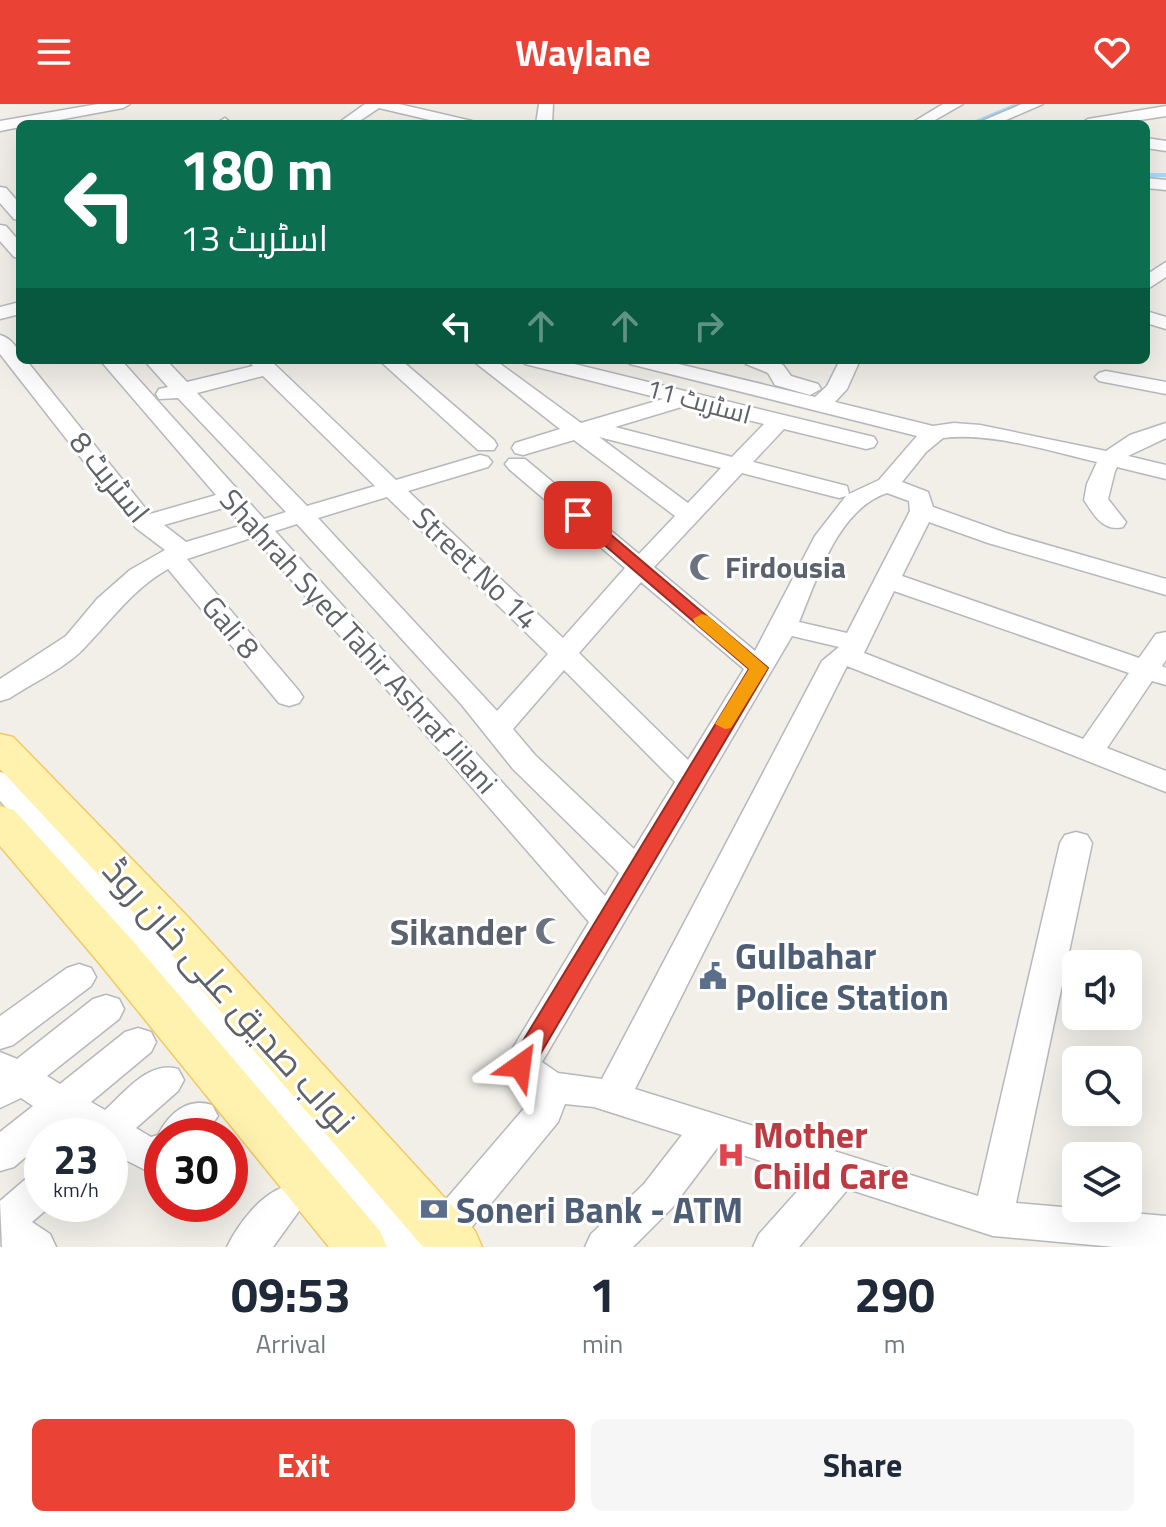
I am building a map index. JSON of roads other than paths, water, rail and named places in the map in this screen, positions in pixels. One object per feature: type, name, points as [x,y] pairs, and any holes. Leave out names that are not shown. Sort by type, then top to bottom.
[{"type":"main road","name":"نواب صدیق علی خان روڈ","points":[[0,746],[173,928],[435,1242]]},
{"type":"main road","name":"نواب صدیق علی خان روڈ","points":[[0,820],[126,963],[361,1247]]},
{"type":"street","points":[[52,120],[123,104]]},
{"type":"street","points":[[351,120],[377,104],[449,120]]},
{"type":"street","points":[[924,120],[956,104]]},
{"type":"street","points":[[994,120],[1036,104]]},
{"type":"street","points":[[1112,120],[1166,111]]},
{"type":"street","points":[[0,230],[16,248]]},
{"type":"street","points":[[1150,281],[1166,268]]},
{"type":"street","name":"اسٹریٹ 8","points":[[0,341],[16,361]]},
{"type":"street","name":"اسٹریٹ 8","points":[[18,364],[145,523],[177,554]]},
{"type":"street","name":"Shahrah Syed Tahir Ashraf Jilani","points":[[114,364],[608,922]]},
{"type":"street","name":"Shahrah Syed Tahir Ashraf Jilani","points":[[158,364],[303,516],[524,762],[637,871]]},
{"type":"street","points":[[146,399],[183,391],[260,364]]},
{"type":"street","name":"Street No 14","points":[[264,364],[690,780]]},
{"type":"street","points":[[393,364],[496,467],[585,429],[689,398]]},
{"type":"street","points":[[488,364],[585,429],[690,516]]},
{"type":"street","name":"اسٹریٹ 11","points":[[549,364],[866,442]]},
{"type":"street","points":[[656,364],[826,399],[933,433],[952,428],[976,431],[1166,472]]},
{"type":"street","points":[[722,364],[783,380],[826,399]]},
{"type":"street","points":[[763,364],[776,369],[783,380]]},
{"type":"street","points":[[826,399],[848,364]]},
{"type":"street","points":[[1106,377],[1166,388]]},
{"type":"street","points":[[441,730],[488,719],[562,652],[778,422]]},
{"type":"street","points":[[585,429],[839,491]]},
{"type":"street","points":[[1114,522],[1096,500],[1097,483],[1108,459],[1134,441],[1166,430]]},
{"type":"street","points":[[933,433],[887,485],[863,494],[843,514],[808,571],[784,626],[520,1066],[550,1087],[612,1097],[993,1218],[1166,1234]]},
{"type":"street","points":[[0,692],[76,642],[106,605],[139,575],[177,554],[393,488],[483,453]]},
{"type":"street","points":[[520,456],[640,567],[759,668]]},
{"type":"street","points":[[612,1097],[836,661],[852,650],[922,511],[920,497],[887,485]]},
{"type":"street","points":[[145,523],[231,498]]},
{"type":"street","points":[[922,511],[997,538],[1166,587]]},
{"type":"street","name":"Gali 8","points":[[177,554],[289,697]]},
{"type":"street","points":[[888,580],[1156,673]]},
{"type":"street","points":[[784,626],[852,650],[1166,782]]},
{"type":"street","points":[[1089,752],[1156,673],[1166,640]]},
{"type":"street","points":[[0,782],[177,976],[435,1242],[545,1111],[550,1087]]},
{"type":"street","points":[[993,1218],[1076,843]]},
{"type":"street","points":[[0,1035],[79,977]]},
{"type":"street","points":[[6,1079],[106,1009]]},
{"type":"street","points":[[0,1155],[138,1042]]},
{"type":"street","points":[[6,1079],[63,1104],[83,1118]]},
{"type":"street","points":[[121,1118],[165,1080]]},
{"type":"street","points":[[606,1247],[658,1196],[710,1128]]},
{"type":"street","points":[[774,1247],[840,1170]]},
{"type":"street","points":[[24,1204],[1,1224],[35,1247]]},
{"type":"street","points":[[248,1247],[284,1204]]},
{"type":"waterway","points":[[981,120],[1019,104]]},
{"type":"waterway","points":[[1150,175],[1166,175]]},
{"type":"place","name":"Firdousia","points":[[703,567]]},
{"type":"place","name":"Sikander","points":[[549,931]]},
{"type":"place","name":"Gulbahar Police Station","points":[[713,976]]},
{"type":"place","name":"Mother Child Care","points":[[731,1155]]},
{"type":"place","name":"Soneri Bank - ATM","points":[[434,1209]]}]
